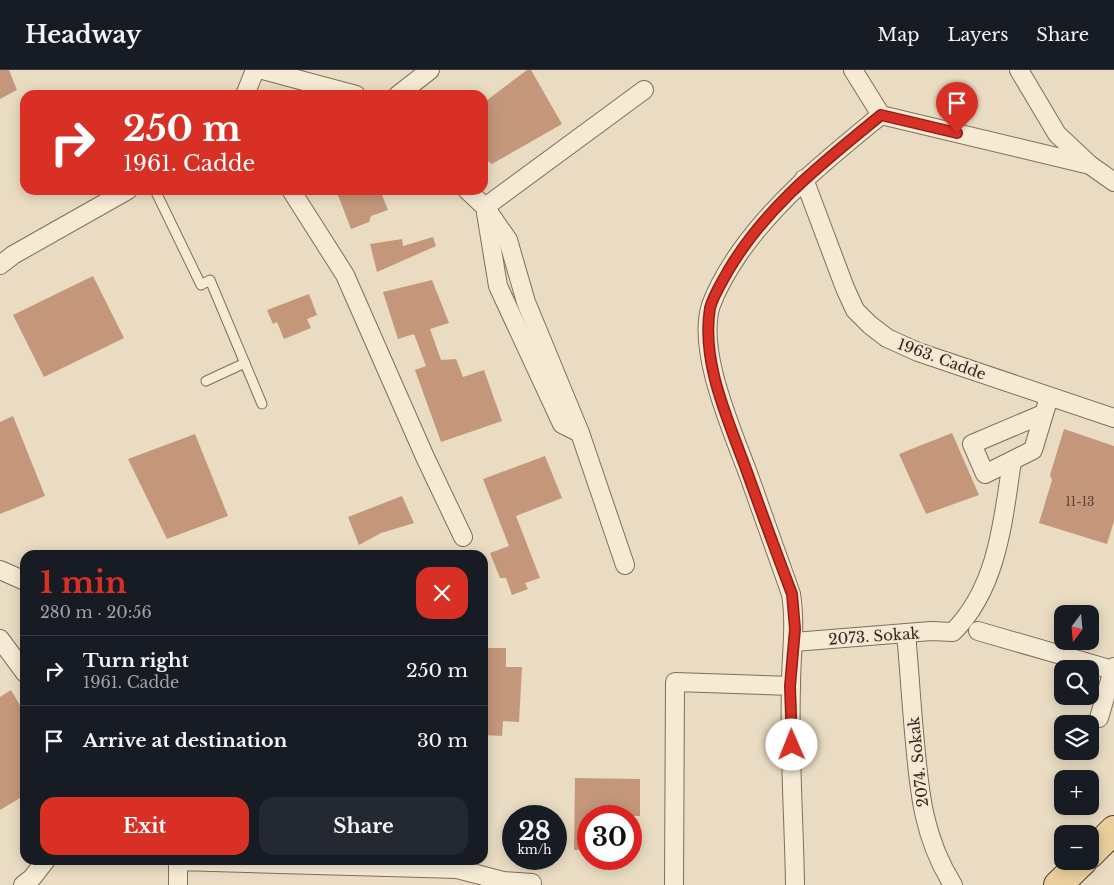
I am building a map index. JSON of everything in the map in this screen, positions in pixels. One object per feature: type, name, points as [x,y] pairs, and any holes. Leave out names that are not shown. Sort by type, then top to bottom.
[{"type":"main road","points":[[1099,845],[1114,830]]},
{"type":"main road","points":[[1058,885],[1073,870]]},
{"type":"street","points":[[248,90],[255,70]]},
{"type":"street","points":[[262,70],[337,90]]},
{"type":"street","points":[[404,90],[430,70]]},
{"type":"street","points":[[853,70],[881,115],[1090,165]]},
{"type":"street","points":[[1019,70],[1057,134],[1090,165],[1114,182]]},
{"type":"street","points":[[485,208],[644,90]]},
{"type":"street","points":[[795,885],[790,686],[794,642],[792,594],[719,395],[709,352],[708,328],[711,306],[721,283],[734,260],[767,216],[804,179],[881,115]]},
{"type":"street","name":"1963. Cadde","points":[[804,179],[845,288],[856,310],[870,326],[887,338],[904,346],[1114,418]]},
{"type":"street","points":[[0,265],[13,255],[119,195]]},
{"type":"street","points":[[294,195],[345,275],[425,457],[463,537]]},
{"type":"street","points":[[472,195],[485,208],[498,286],[526,350],[562,424],[580,433],[625,565]]},
{"type":"street","points":[[1043,414],[972,444],[985,474],[1033,450],[1049,396]]},
{"type":"street","name":"2073. Sokak","points":[[794,642],[906,633],[953,632],[967,616],[979,596],[994,559],[1002,530],[1012,461]]},
{"type":"street","points":[[0,570],[20,579]]},
{"type":"street","points":[[978,632],[1114,668],[1100,718]]},
{"type":"street","name":"2074. Sokak","points":[[906,633],[922,805],[930,837],[953,885]]},
{"type":"street","points":[[0,639],[20,666]]},
{"type":"street","points":[[674,885],[675,682],[790,686]]},
{"type":"street","points":[[24,885],[42,865]]},
{"type":"street","points":[[177,865],[178,885]]},
{"type":"street","points":[[317,865],[457,869],[503,881],[532,883],[532,885]]},
{"type":"lane","points":[[157,195],[200,285],[210,280],[262,404]]},
{"type":"lane","points":[[206,381],[245,363]]},
{"type":"building","points":[[0,70],[9,70],[17,90],[0,99]]},
{"type":"building","points":[[527,70],[531,70],[562,124],[492,164],[488,161],[488,99]]},
{"type":"building","points":[[338,195],[382,195],[388,210],[371,216],[369,222],[351,229]]},
{"type":"building","points":[[433,237],[436,246],[377,272],[370,244],[402,239],[403,246]]},
{"type":"building","points":[[93,276],[124,338],[44,377],[13,315]]},
{"type":"building","points":[[432,280],[449,323],[430,329],[441,360],[456,359],[463,377],[484,370],[502,421],[441,442],[415,370],[426,366],[414,334],[398,339],[383,292]]},
{"type":"building","points":[[309,294],[317,315],[307,319],[311,328],[284,339],[277,322],[273,324],[267,310]]},
{"type":"building","points":[[13,416],[45,496],[0,514],[0,422]]},
{"type":"building","points":[[1064,429],[1114,446],[1114,521],[1107,544],[1039,523],[1052,480],[1050,475]]},
{"type":"building","points":[[952,433],[979,495],[926,514],[899,454]]},
{"type":"building","points":[[195,434],[228,516],[167,539],[128,459]]},
{"type":"building","points":[[545,456],[562,498],[516,516],[540,578],[525,583],[528,589],[512,595],[506,578],[500,578],[490,553],[509,546],[483,479]]},
{"type":"building","points":[[402,496],[414,523],[381,533],[359,545],[348,517]]},
{"type":"building","points":[[488,648],[506,648],[506,667],[522,667],[519,722],[503,721],[502,736],[488,735]]},
{"type":"building","points":[[11,690],[20,705],[20,798],[0,810],[0,697]]},
{"type":"building","points":[[575,778],[640,779],[640,805],[577,805],[577,850],[574,850]]},
{"type":"route","points":[[792,745],[790,686],[795,629],[792,594],[719,395],[709,352],[708,328],[711,306],[734,260],[767,216],[804,179],[881,115],[957,133]]}]
